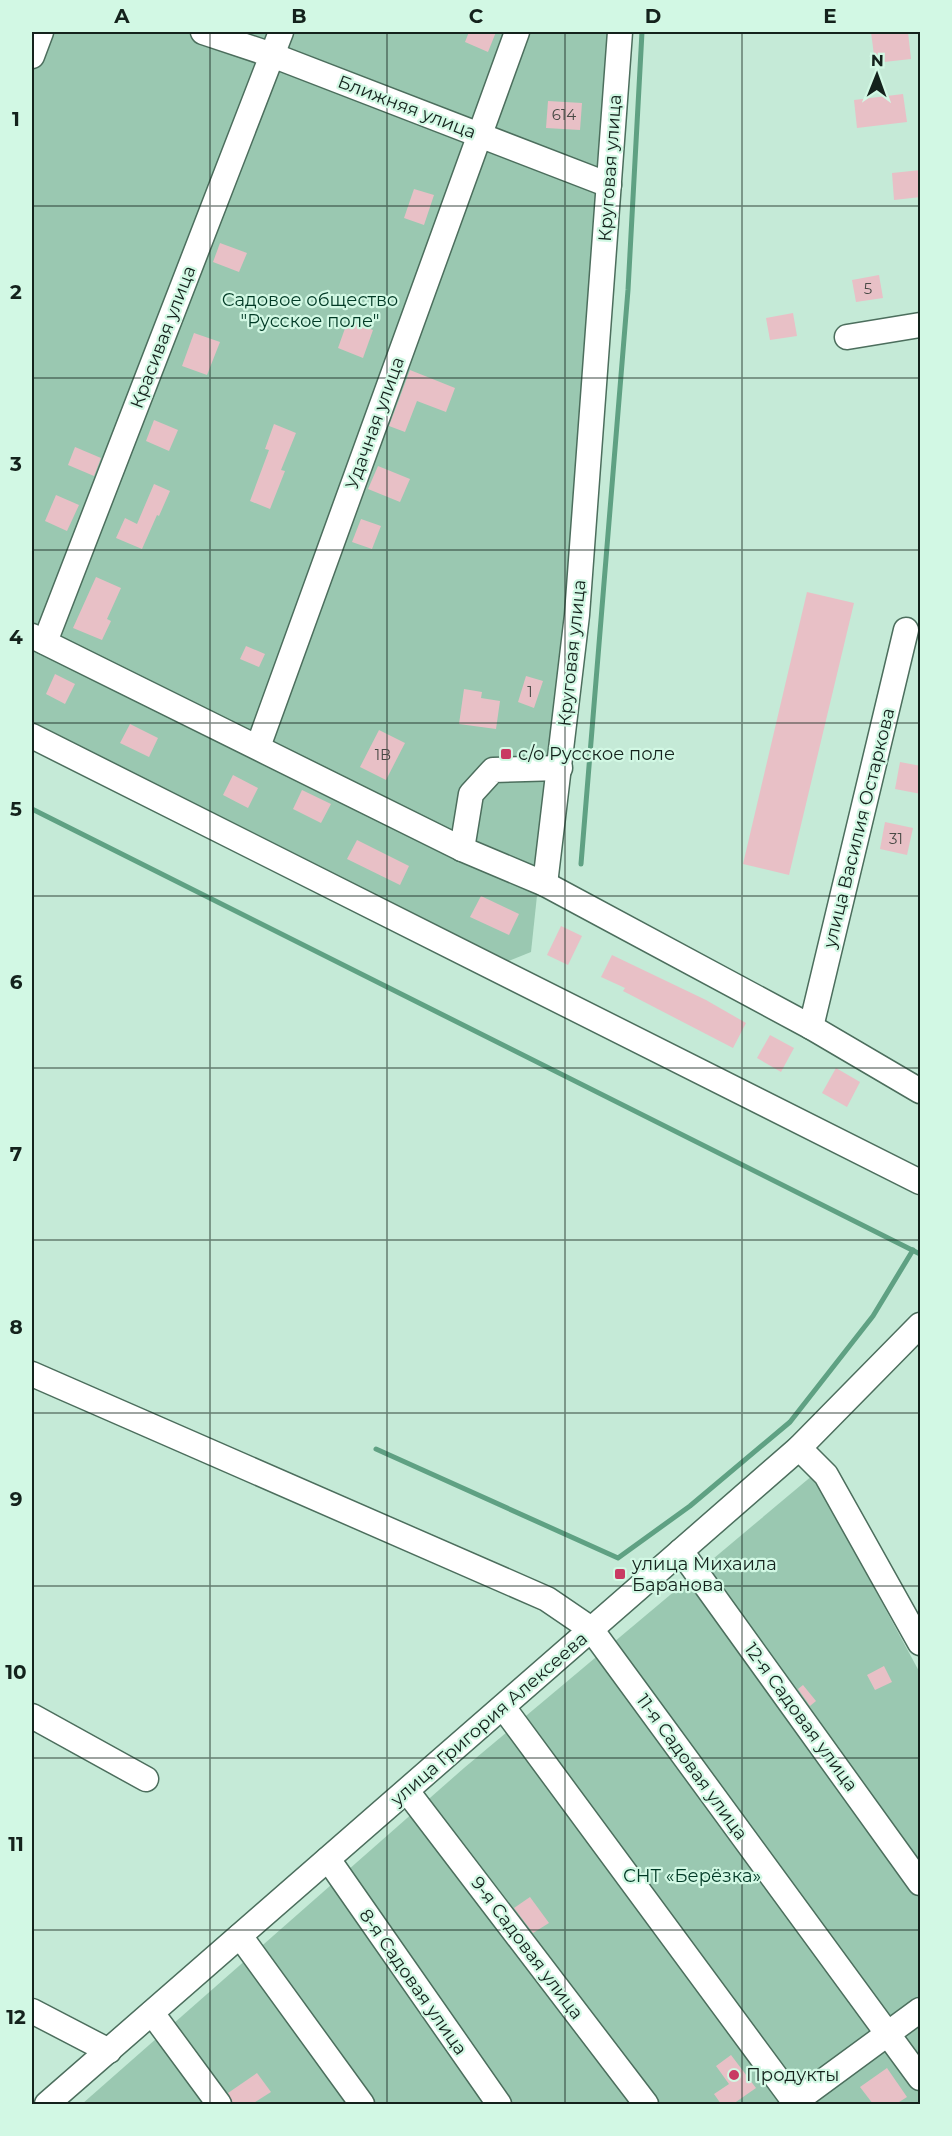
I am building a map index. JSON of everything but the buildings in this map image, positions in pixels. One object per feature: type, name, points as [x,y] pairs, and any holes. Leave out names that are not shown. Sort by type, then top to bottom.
[{"type":"street","points":[[32,56],[40,32]]},
{"type":"street","name":"Ближняя улица","points":[[203,32],[272,56],[609,185]]},
{"type":"street","name":"Красивая улица","points":[[38,639],[281,32]]},
{"type":"street","name":"Удачная улица","points":[[258,747],[478,134],[517,32]]},
{"type":"street","name":"Круговая улица","points":[[545,884],[577,615],[620,32]]},
{"type":"street","points":[[848,337],[921,325]]},
{"type":"street","name":"улица Василия Остаркова","points":[[811,1027],[906,630]]},
{"type":"street","points":[[38,639],[462,849],[545,884],[811,1027],[920,1091]]},
{"type":"street","points":[[32,736],[921,1182]]},
{"type":"street","points":[[462,849],[471,794],[493,770],[560,768]]},
{"type":"street","name":"улица Григория Алексеева","points":[[61,2100],[109,2051],[799,1448],[921,1324]]},
{"type":"street","points":[[32,1374],[547,1599],[591,1629]]},
{"type":"street","points":[[799,1448],[826,1475],[921,1643]]},
{"type":"street","name":"12-я Садовая улица","points":[[681,1551],[921,1883]]},
{"type":"street","name":"11-я Садовая улица","points":[[591,1629],[921,2078]]},
{"type":"street","points":[[503,1707],[794,2104],[921,2010]]},
{"type":"street","points":[[32,1716],[146,1779]]},
{"type":"street","name":"9-я Садовая улица","points":[[407,1791],[646,2104]]},
{"type":"street","name":"8-я Садовая улица","points":[[328,1859],[499,2104]]},
{"type":"street","points":[[240,1936],[362,2104]]},
{"type":"street","points":[[32,2011],[109,2051]]},
{"type":"street","points":[[153,2013],[219,2104]]},
{"type":"green space","name":"Садовое общество \"Русское поле\"","points":[[32,32],[612,32],[556,717],[531,952],[506,962],[32,723]]},
{"type":"green space","name":"СНТ «Берёзка»","points":[[813,1475],[920,1673],[920,2104],[82,2104],[464,1768]]},
{"type":"waterway","points":[[581,864],[628,290],[642,32]]},
{"type":"waterway","points":[[32,809],[920,1254]]},
{"type":"waterway","points":[[376,1449],[618,1558],[690,1506],[790,1422],[873,1316],[913,1250]]},
{"type":"place","name":"с/о Русское поле","points":[[506,754]]},
{"type":"place","name":"улица Михаила Баранова","points":[[620,1574]]},
{"type":"place","name":"Продукты","points":[[734,2075]]}]
